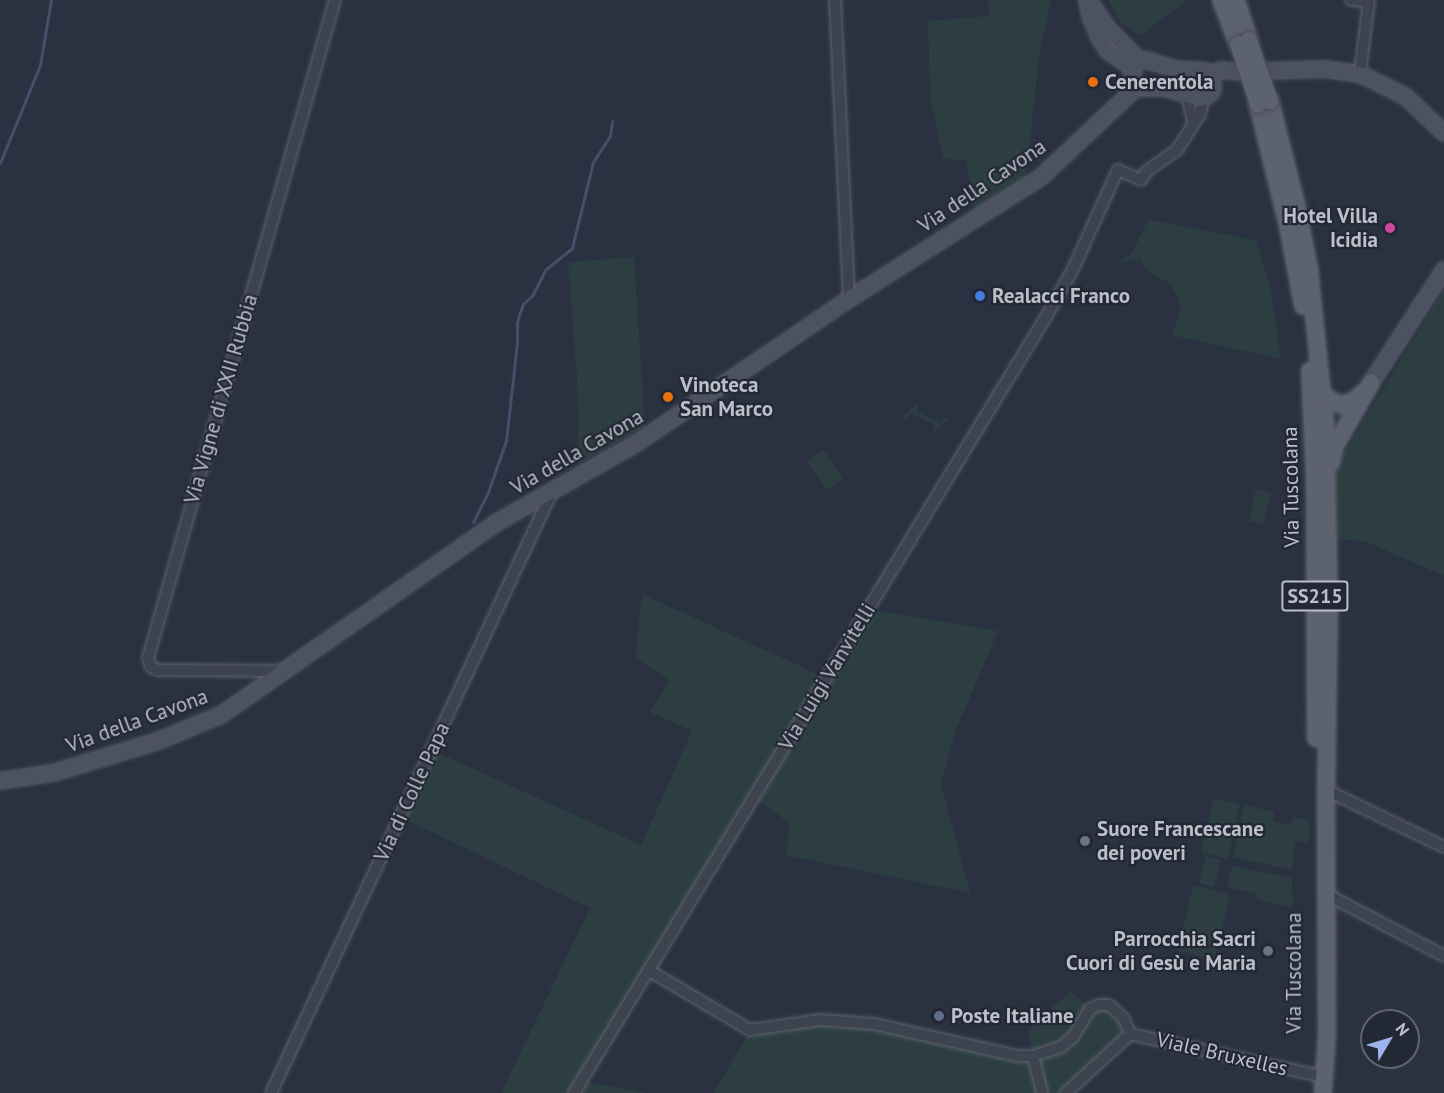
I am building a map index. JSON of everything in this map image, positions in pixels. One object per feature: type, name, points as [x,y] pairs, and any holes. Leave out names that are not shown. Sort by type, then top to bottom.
[{"type":"main road","points":[[1089,0],[1108,29],[1136,64],[1133,81],[1137,87],[1146,90],[1167,88],[1194,99],[1203,98],[1211,93],[1212,80],[1200,70],[1175,69],[1146,60],[1136,64]]},
{"type":"main road","name":"Via Tuscolana","points":[[1221,0],[1244,42]]},
{"type":"main road","name":"Via Tuscolana","points":[[1236,0],[1244,42],[1294,197],[1309,268],[1323,394],[1329,605],[1326,790],[1327,1034],[1323,1093]]},
{"type":"main road","points":[[1269,71],[1330,69],[1360,74],[1405,96],[1444,133]]},
{"type":"main road","name":"Via della Cavona","points":[[0,781],[53,773],[158,741],[221,715],[496,523],[637,443],[849,299],[1040,178],[1137,87]]},
{"type":"main road","name":"Via Tuscolana","points":[[1264,103],[1296,268],[1310,375],[1315,543],[1315,1075],[1313,1093]]},
{"type":"main road","points":[[1325,485],[1335,446],[1371,383],[1444,270]]},
{"type":"main road","points":[[1323,394],[1334,403],[1346,405],[1356,399],[1371,383]]},
{"type":"street","name":"Via Vigne di XXII Rubbia","points":[[286,671],[157,670],[151,667],[148,658],[335,0]]},
{"type":"street","points":[[835,0],[849,299]]},
{"type":"street","points":[[1351,0],[1369,1],[1360,74]]},
{"type":"street","points":[[1187,95],[1193,122]]},
{"type":"street","points":[[1193,122],[1202,109],[1203,98]]},
{"type":"street","name":"Via Luigi Vanvitelli","points":[[574,1093],[1041,325],[1077,260],[1118,170],[1141,180],[1147,171],[1177,150],[1193,122]]},
{"type":"street","name":"Via di Colle Papa","points":[[271,1093],[553,490]]},
{"type":"street","points":[[1326,790],[1444,847]]},
{"type":"street","points":[[1326,894],[1444,956]]},
{"type":"street","points":[[648,969],[750,1030],[821,1020],[874,1024],[1017,1056],[1033,1056],[1042,1093]]},
{"type":"street","name":"Viale Bruxelles","points":[[1033,1056],[1061,1047],[1073,1037],[1090,1010],[1099,1005],[1109,1005],[1117,1012],[1130,1034],[1315,1075]]},
{"type":"street","name":"Viale Bruxelles","points":[[1066,1093],[1130,1034]]},
{"type":"shaded area","points":[[988,0],[1051,0],[1039,57],[1026,177],[974,211],[966,160],[943,159],[930,96],[928,21],[989,16]]},
{"type":"shaded area","points":[[1108,0],[1184,0],[1185,2],[1139,36],[1120,22]]},
{"type":"shaded area","points":[[1148,220],[1256,240],[1270,287],[1281,359],[1172,335],[1180,312],[1178,297],[1169,283],[1148,271],[1140,259],[1120,262],[1133,251]]},
{"type":"shaded area","points":[[634,257],[645,427],[579,464],[577,378],[568,262]]},
{"type":"shaded area","points":[[1444,289],[1444,576],[1364,541],[1327,539],[1325,485]]},
{"type":"shaded area","points":[[919,403],[917,411],[941,423],[945,416],[949,419],[933,432],[934,424],[910,413],[907,419],[902,417]]},
{"type":"shaded area","points":[[823,450],[844,478],[827,490],[807,462]]},
{"type":"shaded area","points":[[1256,489],[1271,493],[1263,524],[1249,521]]},
{"type":"shaded area","points":[[642,594],[826,678],[868,609],[998,631],[955,732],[941,784],[970,893],[786,855],[790,823],[754,798],[582,1081],[646,1093],[501,1093],[590,908],[400,817],[432,750],[641,845],[692,731],[650,712],[669,680],[635,658]]},
{"type":"shaded area","points":[[1213,798],[1240,804],[1228,859],[1201,852]]},
{"type":"shaded area","points":[[1244,805],[1274,812],[1273,821],[1291,825],[1293,817],[1309,820],[1309,843],[1295,841],[1292,870],[1233,857]]},
{"type":"shaded area","points":[[1206,856],[1221,860],[1214,887],[1199,883]]},
{"type":"shaded area","points":[[1232,866],[1292,878],[1293,907],[1257,900],[1257,894],[1227,887]]},
{"type":"shaded area","points":[[1193,885],[1230,894],[1215,959],[1178,951]]},
{"type":"shaded area","points":[[1070,991],[1090,1009],[1109,1005],[1130,1034],[1066,1093],[714,1093],[750,1030],[821,1020],[1033,1055],[1028,1031]]},
{"type":"waterway","points":[[0,163],[40,65],[51,0]]},
{"type":"waterway","points":[[473,522],[488,492],[506,441],[517,343],[517,322],[523,304],[532,296],[545,270],[572,248],[593,162],[610,136],[612,121]]},
{"type":"place","name":"Cenerentola","points":[[1093,82]]},
{"type":"place","name":"Hotel Villa Icidia","points":[[1390,228]]},
{"type":"place","name":"Realacci Franco","points":[[980,296]]},
{"type":"place","name":"Vinoteca San Marco","points":[[668,397]]},
{"type":"place","name":"Suore Francescane dei poveri","points":[[1085,841]]},
{"type":"place","name":"Parrocchia Sacri Cuori di Gesù e Maria","points":[[1268,951]]},
{"type":"place","name":"Poste Italiane","points":[[939,1016]]}]
